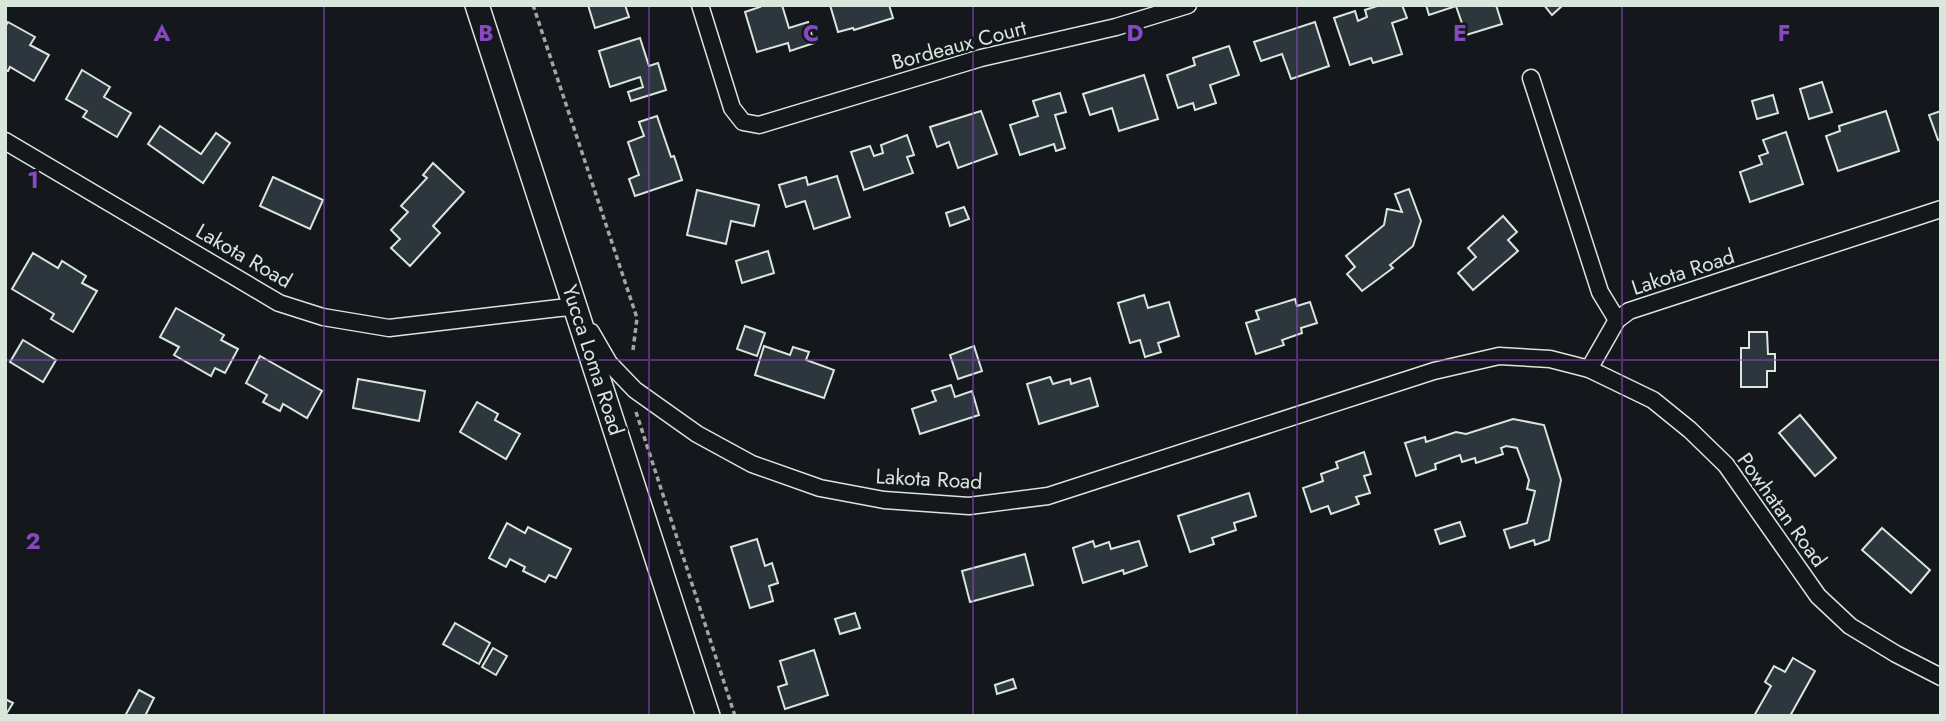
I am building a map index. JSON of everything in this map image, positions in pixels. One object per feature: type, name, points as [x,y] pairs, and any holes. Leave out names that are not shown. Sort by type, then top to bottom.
[{"type":"main road","name":"Yucca Loma Road","points":[[477,5],[708,716]]},
{"type":"street","name":"Bordeaux Court","points":[[699,5],[732,108],[743,122],[759,125],[981,58],[1116,27],[1188,5]]},
{"type":"street","points":[[1531,78],[1600,292],[1617,320]]},
{"type":"street","name":"Lakota Road","points":[[5,141],[279,303],[323,317],[388,328],[576,307],[610,363],[630,385],[697,434],[752,464],[820,488],[884,500],[969,506],[1048,496],[1434,371],[1499,356],[1550,359],[1589,369],[1617,320],[1629,311],[1941,209]]},
{"type":"street","name":"Powhatan Road","points":[[1589,369],[1653,400],[1690,430],[1726,465],[1818,596],[1850,626],[1941,677]]},
{"type":"path","points":[[533,5],[637,317],[633,351]]},
{"type":"path","points":[[636,410],[735,716]]},
{"type":"building","points":[[588,5],[625,5],[629,17],[595,28]]},
{"type":"building","points":[[759,5],[782,5],[789,28],[808,22],[814,43],[790,51],[788,43],[757,52],[745,12],[760,7]]},
{"type":"building","points":[[830,5],[889,5],[893,18],[838,32]]},
{"type":"building","points":[[1380,5],[1402,5],[1407,18],[1392,23],[1402,54],[1373,63],[1371,58],[1350,65],[1334,18],[1355,11],[1358,21],[1367,17],[1365,10]]},
{"type":"building","points":[[1426,5],[1496,5],[1502,24],[1466,35],[1456,6],[1429,15]]},
{"type":"building","points":[[1544,5],[1563,5],[1552,15]]},
{"type":"building","points":[[8,22],[35,37],[30,45],[49,55],[34,81],[10,67],[8,71],[5,70],[5,27]]},
{"type":"building","points":[[1315,22],[1329,66],[1291,79],[1282,54],[1261,61],[1254,42]]},
{"type":"building","points":[[640,38],[649,66],[658,63],[666,90],[631,101],[628,92],[643,87],[640,77],[610,87],[599,51]]},
{"type":"building","points":[[1229,46],[1239,75],[1210,85],[1216,103],[1195,110],[1193,103],[1178,108],[1167,75],[1195,65],[1193,58]]},
{"type":"building","points":[[82,70],[110,87],[104,97],[131,113],[117,137],[83,117],[87,111],[66,99]]},
{"type":"building","points":[[1144,75],[1158,119],[1119,131],[1112,108],[1090,115],[1083,94]]},
{"type":"building","points":[[1822,82],[1832,112],[1809,119],[1800,89]]},
{"type":"building","points":[[1060,93],[1066,112],[1055,115],[1065,148],[1056,151],[1054,144],[1020,155],[1010,125],[1038,116],[1033,101]]},
{"type":"building","points":[[1773,95],[1778,113],[1757,119],[1752,101]]},
{"type":"building","points":[[981,111],[997,154],[958,168],[949,142],[937,147],[930,127]]},
{"type":"building","points":[[1886,111],[1899,151],[1838,171],[1826,136],[1840,131],[1839,126]]},
{"type":"building","points":[[1941,111],[1941,139],[1938,140],[1929,115]]},
{"type":"building","points":[[657,116],[682,180],[635,196],[629,179],[639,175],[628,142],[644,136],[639,122]]},
{"type":"building","points":[[160,126],[201,154],[216,133],[230,143],[203,183],[148,144]]},
{"type":"building","points":[[1786,132],[1803,184],[1750,202],[1740,172],[1762,164],[1759,156],[1768,153],[1763,140]]},
{"type":"building","points":[[907,135],[914,155],[907,157],[913,173],[864,190],[851,152],[870,146],[874,156],[883,153],[881,145]]},
{"type":"building","points":[[433,163],[464,192],[433,226],[440,233],[410,266],[391,248],[400,239],[391,230],[408,212],[401,206],[427,178],[423,175]]},
{"type":"building","points":[[837,176],[850,217],[814,229],[805,201],[786,207],[779,185],[806,177],[808,185]]},
{"type":"building","points":[[273,177],[323,200],[310,229],[260,206]]},
{"type":"building","points":[[1409,189],[1421,221],[1413,246],[1390,265],[1393,268],[1362,291],[1347,274],[1355,267],[1346,256],[1384,225],[1387,209],[1402,212],[1395,194]]},
{"type":"building","points":[[697,190],[759,205],[754,226],[731,221],[726,244],[687,235]]},
{"type":"building","points":[[964,207],[969,219],[950,226],[946,213]]},
{"type":"building","points":[[1503,216],[1517,232],[1508,240],[1518,251],[1473,290],[1458,273],[1476,257],[1468,248]]},
{"type":"building","points":[[768,251],[774,273],[742,283],[736,261]]},
{"type":"building","points":[[33,253],[58,268],[62,261],[86,276],[82,283],[97,291],[73,332],[51,319],[54,314],[12,289]]},
{"type":"building","points":[[1144,295],[1148,308],[1169,302],[1179,336],[1158,343],[1161,352],[1145,357],[1140,340],[1130,343],[1118,303]]},
{"type":"building","points":[[1295,299],[1297,306],[1310,302],[1317,323],[1301,328],[1302,333],[1282,340],[1284,345],[1256,354],[1246,323],[1259,319],[1256,311]]},
{"type":"building","points":[[176,308],[224,335],[221,340],[238,349],[225,373],[215,368],[211,376],[174,355],[179,347],[160,337]]},
{"type":"building","points":[[745,326],[765,333],[757,356],[737,349]]},
{"type":"building","points":[[1749,332],[1767,332],[1768,354],[1775,354],[1775,371],[1767,371],[1767,387],[1741,387],[1741,348],[1749,348]]},
{"type":"building","points":[[23,340],[56,360],[43,382],[10,362]]},
{"type":"building","points":[[764,346],[790,355],[793,347],[809,352],[806,360],[834,370],[824,398],[755,375]]},
{"type":"building","points":[[974,346],[982,371],[958,379],[950,355]]},
{"type":"building","points":[[260,356],[322,391],[307,418],[283,404],[280,411],[263,402],[267,395],[246,383]]},
{"type":"building","points":[[1050,377],[1053,384],[1070,379],[1071,384],[1090,378],[1098,406],[1039,424],[1027,384]]},
{"type":"building","points":[[358,379],[425,391],[419,421],[353,408]]},
{"type":"building","points":[[951,385],[955,397],[972,391],[979,415],[920,434],[912,409],[936,401],[932,391]]},
{"type":"building","points":[[477,402],[498,414],[495,420],[520,434],[506,459],[460,432]]},
{"type":"building","points":[[1800,415],[1836,458],[1815,476],[1779,433]]},
{"type":"building","points":[[1513,419],[1544,425],[1561,480],[1549,540],[1535,545],[1534,540],[1510,548],[1504,530],[1527,523],[1535,491],[1527,489],[1529,480],[1517,448],[1506,446],[1501,448],[1503,454],[1476,463],[1475,458],[1462,462],[1460,455],[1435,464],[1436,469],[1416,476],[1405,443],[1425,437],[1426,442],[1456,432],[1466,434]]},
{"type":"building","points":[[1364,452],[1371,474],[1364,476],[1370,493],[1356,497],[1359,504],[1331,514],[1328,506],[1311,512],[1303,488],[1323,481],[1321,474],[1338,468],[1336,462]]},
{"type":"building","points":[[1249,493],[1256,516],[1234,523],[1236,530],[1212,538],[1214,544],[1190,552],[1178,516]]},
{"type":"building","points":[[1460,522],[1465,536],[1440,544],[1435,530]]},
{"type":"building","points":[[507,523],[525,533],[528,527],[571,549],[556,578],[549,575],[545,582],[523,571],[525,567],[510,559],[506,567],[489,558]]},
{"type":"building","points":[[1882,528],[1930,570],[1911,593],[1862,550]]},
{"type":"building","points":[[757,539],[765,566],[772,563],[778,583],[769,586],[773,601],[750,608],[731,547]]},
{"type":"building","points":[[1093,541],[1095,547],[1109,542],[1111,549],[1139,541],[1147,566],[1124,574],[1123,570],[1083,583],[1073,548]]},
{"type":"building","points":[[1025,554],[1033,585],[970,602],[962,571]]},
{"type":"building","points":[[855,613],[860,628],[840,634],[835,619]]},
{"type":"building","points":[[455,623],[490,643],[479,664],[443,644]]},
{"type":"building","points":[[493,648],[507,656],[496,675],[482,667]]},
{"type":"building","points":[[814,650],[828,695],[785,709],[778,687],[787,684],[780,661]]},
{"type":"building","points":[[1793,658],[1815,671],[1790,716],[1754,716],[1771,686],[1765,682],[1774,666],[1785,672]]},
{"type":"building","points":[[1013,679],[1016,688],[997,694],[995,685]]},
{"type":"building","points":[[139,690],[154,698],[145,716],[125,716]]},
{"type":"building","points":[[5,699],[13,703],[5,716]]}]
